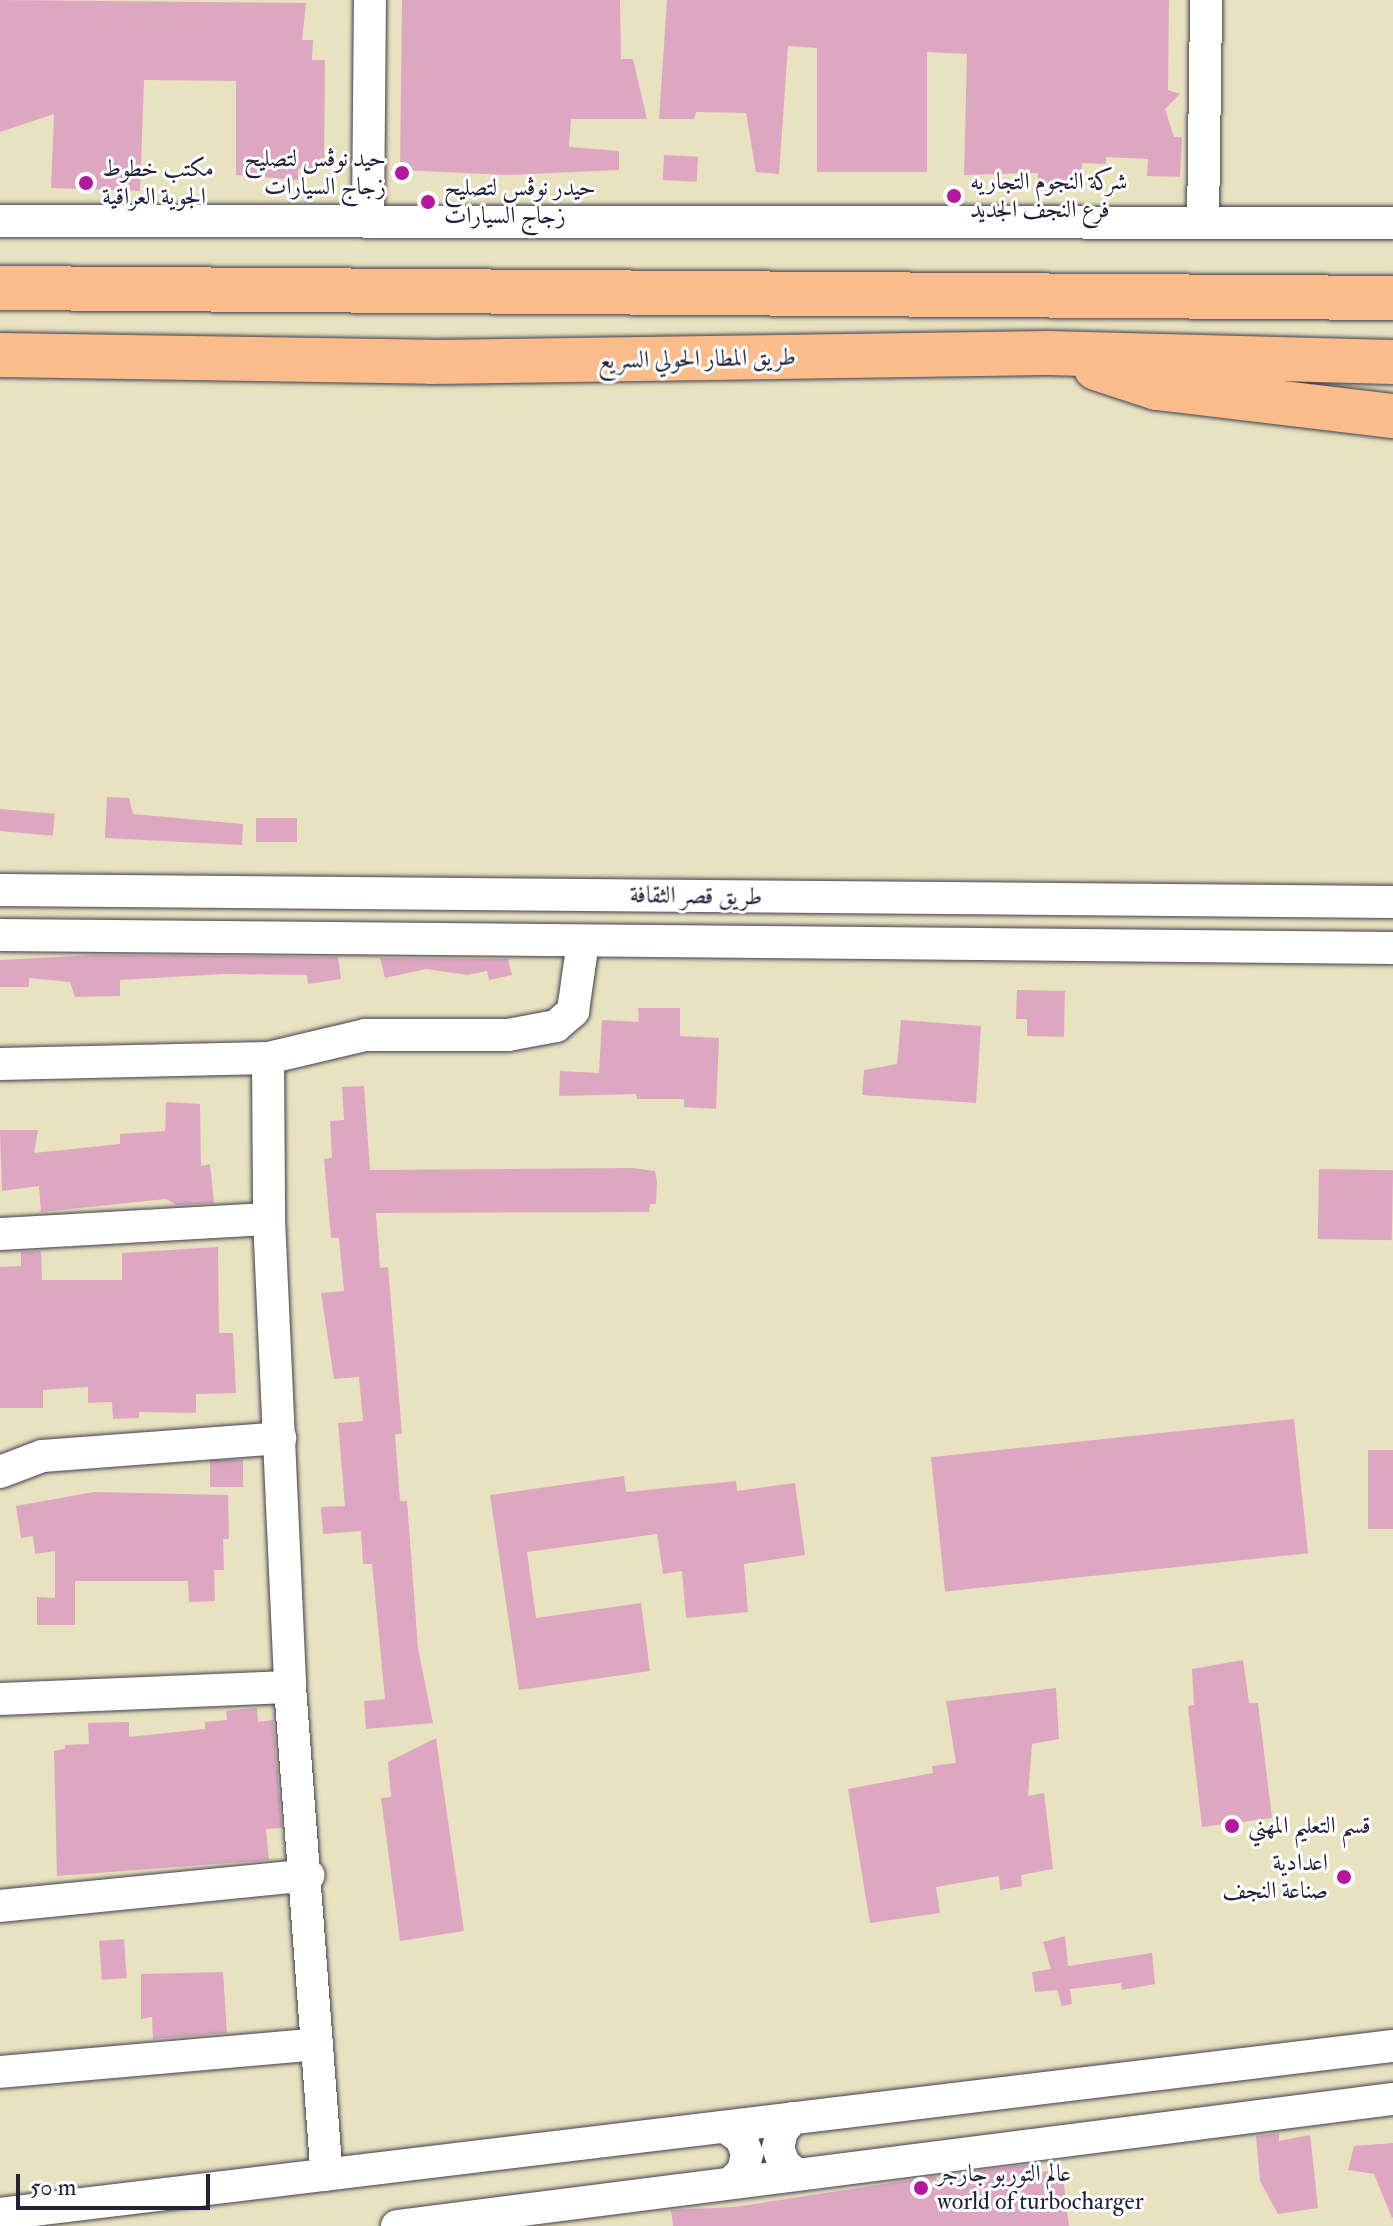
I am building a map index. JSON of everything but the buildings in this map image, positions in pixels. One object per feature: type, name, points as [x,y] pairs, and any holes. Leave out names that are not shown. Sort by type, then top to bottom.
[{"type":"highway","points":[[0,288],[1393,298]]},
{"type":"highway","points":[[431,362],[444,354],[456,326],[453,311],[432,289]]},
{"type":"highway","points":[[565,361],[551,354],[538,324],[553,296],[569,290]]},
{"type":"highway","points":[[1048,353],[1157,388],[1393,416]]},
{"type":"highway","name":"طريق المطار الحولي السريع","points":[[0,355],[431,362],[1048,353],[1393,362]]},
{"type":"street","points":[[368,222],[370,0]]},
{"type":"street","points":[[1203,223],[1206,0]]},
{"type":"street","points":[[0,221],[1393,223]]},
{"type":"street","name":"طريق قصر الثقافة","points":[[0,890],[1393,902]]},
{"type":"street","name":"طريق قصر الثقافة","points":[[0,935],[1393,948]]},
{"type":"street","points":[[0,1064],[268,1058],[365,1035],[508,1035],[556,1026],[573,1011],[583,942]]},
{"type":"street","points":[[268,1058],[269,1219],[290,1687],[308,1875],[327,2175]]},
{"type":"street","points":[[0,1234],[269,1219]]},
{"type":"street","points":[[0,1472],[42,1456],[280,1438]]},
{"type":"street","points":[[0,1699],[290,1687]]},
{"type":"street","points":[[0,1906],[308,1875]]},
{"type":"street","points":[[0,2072],[317,2044]]},
{"type":"street","points":[[0,2214],[1393,2046]]},
{"type":"street","points":[[397,2226],[1393,2099]]},
{"type":"street","points":[[793,2118],[782,2131],[778,2148],[784,2164],[797,2175]]},
{"type":"street","points":[[727,2128],[741,2138],[747,2154],[743,2171],[731,2183]]},
{"type":"place","name":"حيد نوڤس لتصليح زجاج السيارات","points":[[402,173]]},
{"type":"place","name":"مكتب خطوط الجوية العراقية","points":[[86,183]]},
{"type":"place","name":"شركة النجوم التجاريه فرع النجف الجديد","points":[[954,196]]},
{"type":"place","name":"حيدر نوڤس لتصليح زجاج السيارات","points":[[428,202]]},
{"type":"place","name":"قسم التعليم المهني","points":[[1232,1826]]},
{"type":"place","name":"اعدادية صناعة النجف","points":[[1344,1877]]},
{"type":"place","name":"عالم التوربو جارجر world of turbocharger","points":[[921,2188]]}]
